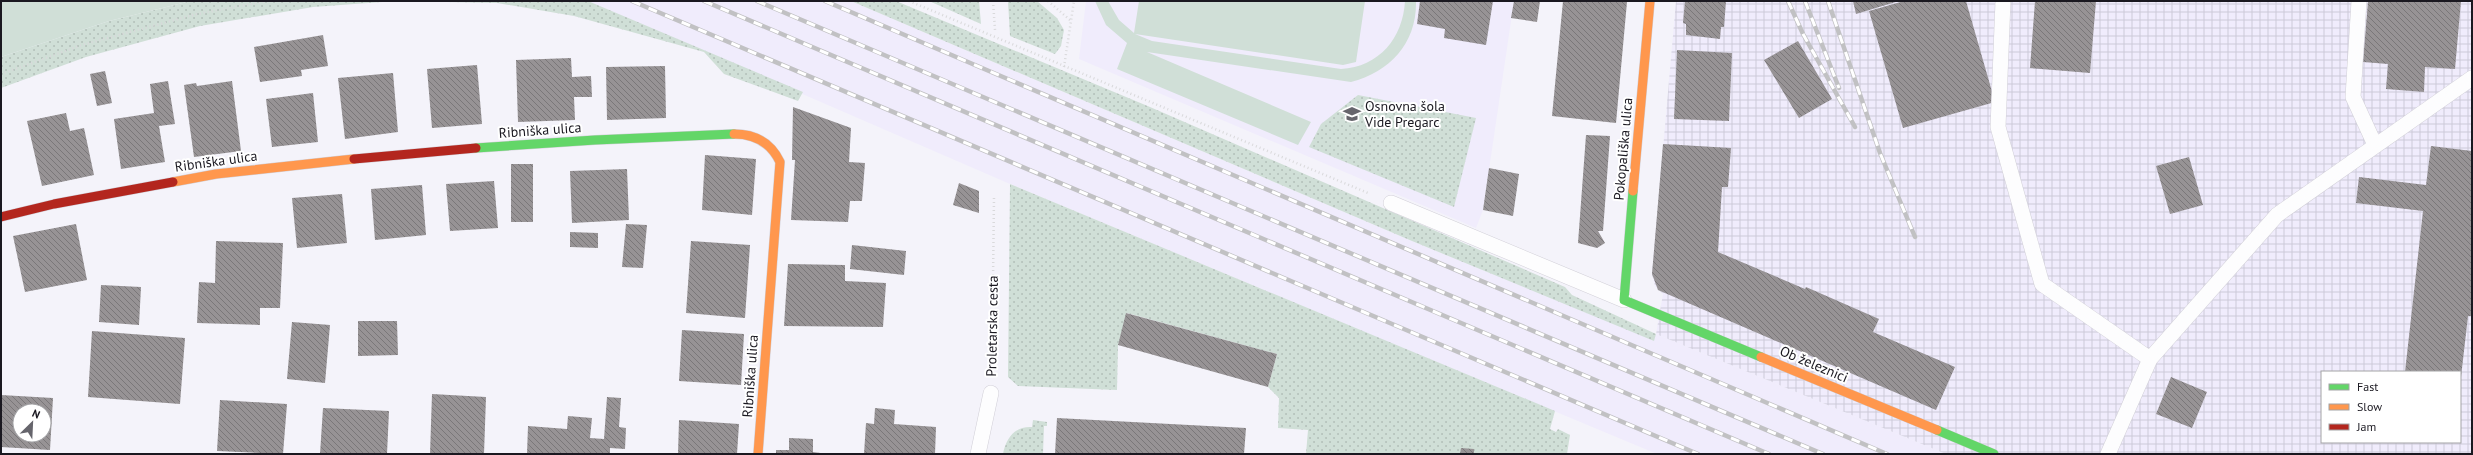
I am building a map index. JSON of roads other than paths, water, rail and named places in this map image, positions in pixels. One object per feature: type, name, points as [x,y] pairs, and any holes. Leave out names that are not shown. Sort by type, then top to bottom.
[{"type":"street","name":"Pokopališka ulica","points":[[1624,300],[1650,1]]},
{"type":"street","name":"Ribniška ulica","points":[[1,217],[54,204],[216,174],[441,151],[602,140],[745,134],[756,136],[775,150],[780,162],[758,454]]},
{"type":"street","name":"Ob železnici","points":[[1624,300],[1994,454]]},
{"type":"lane","points":[[2003,1],[1998,127],[2042,284],[2150,359]]},
{"type":"lane","points":[[2358,1],[2353,97],[2375,144]]},
{"type":"lane","points":[[2108,454],[2150,359],[2277,215],[2375,144],[2472,78]]},
{"type":"lane","points":[[1391,203],[1624,300]]},
{"type":"lane","name":"Proletarska cesta","points":[[978,454],[991,393]]},
{"type":"railway","points":[[632,1],[1698,454]]},
{"type":"railway","points":[[704,1],[1769,454]]},
{"type":"railway","points":[[757,1],[1823,454]]},
{"type":"railway","points":[[825,1],[1887,454]]},
{"type":"railway","points":[[1788,1],[1803,34],[1855,127]]},
{"type":"railway","points":[[1805,1],[1839,88]]},
{"type":"railway","points":[[1828,1],[1880,153],[1915,237]]},
{"type":"place","name":"Osnovna šola Vide Pregarc","points":[[1352,114]]}]
